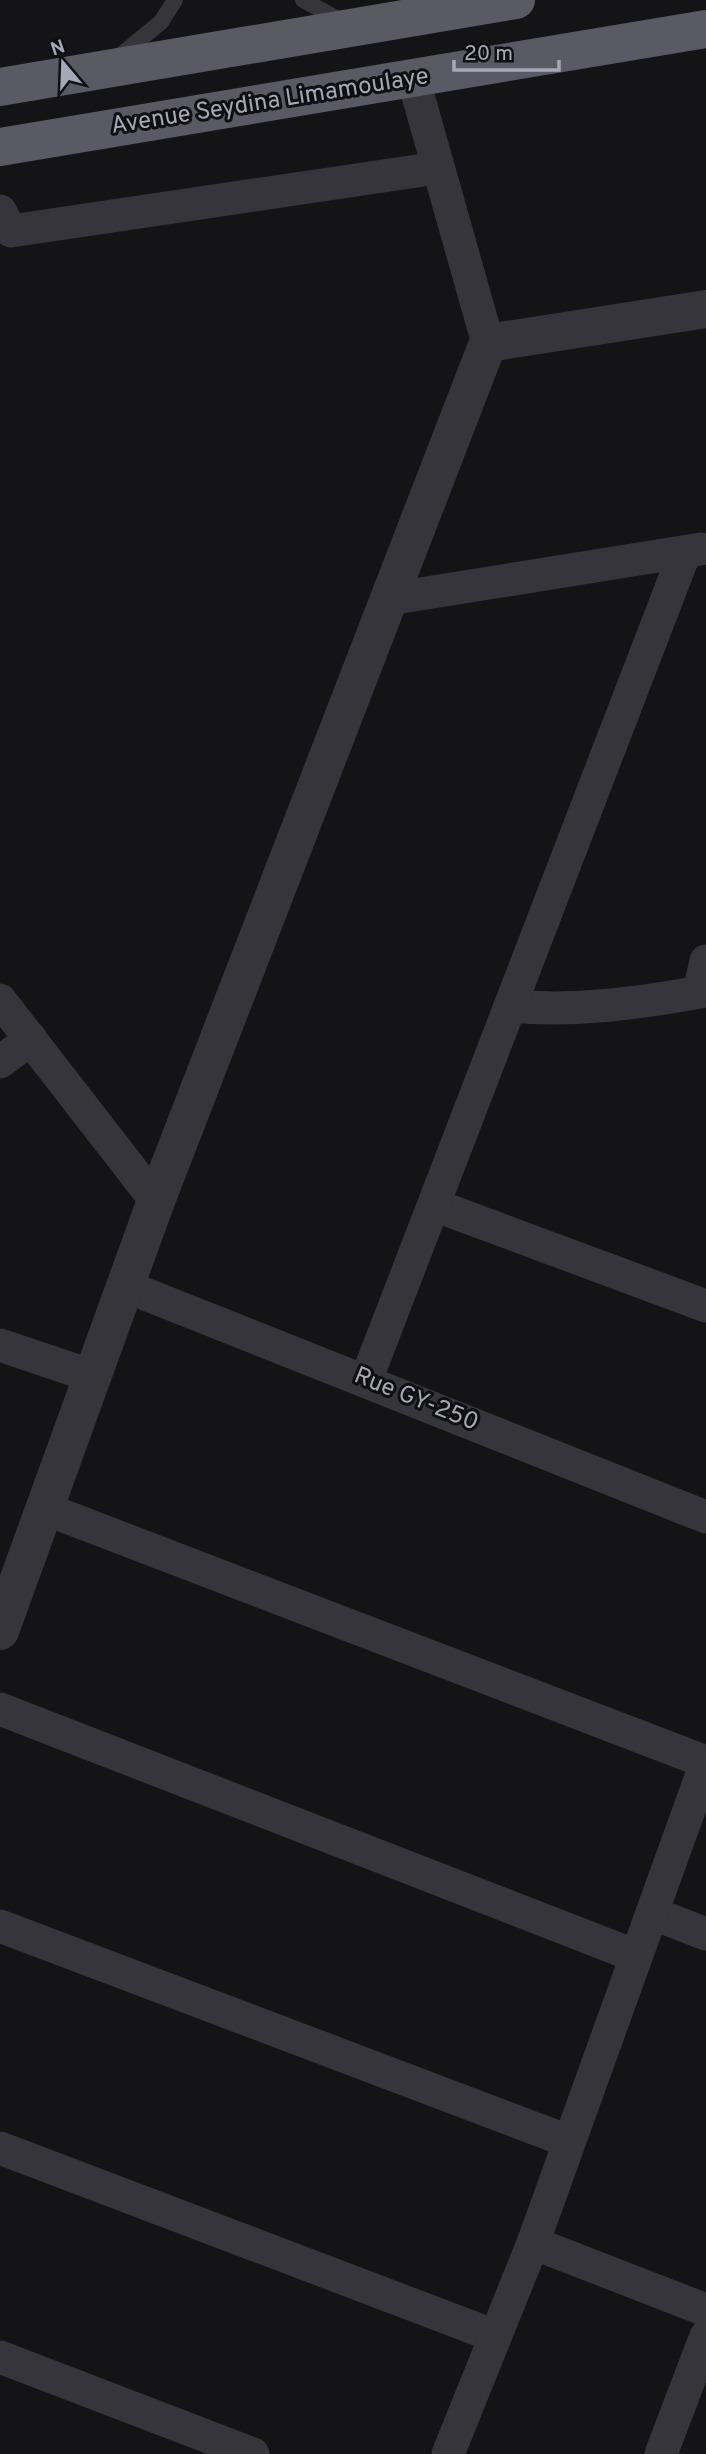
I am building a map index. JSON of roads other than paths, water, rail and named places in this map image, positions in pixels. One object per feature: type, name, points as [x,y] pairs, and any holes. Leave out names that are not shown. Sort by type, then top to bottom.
[{"type":"highway","points":[[0,87],[516,0]]},
{"type":"highway","name":"Avenue Seydina Limamoulaye","points":[[0,147],[706,29]]},
{"type":"street","points":[[0,1631],[10,1576],[43,1507],[156,1202],[488,343],[414,78]]},
{"type":"street","points":[[0,211],[10,232],[437,168]]},
{"type":"street","points":[[488,343],[706,309]]},
{"type":"street","points":[[389,599],[695,550]]},
{"type":"street","points":[[366,1380],[510,1006],[695,550]]},
{"type":"street","points":[[510,1006],[552,1010],[590,1009],[704,981]]},
{"type":"street","points":[[0,1000],[156,1202]]},
{"type":"street","points":[[0,1062],[30,1039]]},
{"type":"street","points":[[434,1205],[706,1306]]},
{"type":"street","name":"Rue GY-250","points":[[125,1286],[706,1517]]},
{"type":"street","points":[[0,1345],[92,1376]]},
{"type":"street","points":[[43,1507],[706,1763],[533,2243],[448,2454]]},
{"type":"street","points":[[0,1709],[636,1955]]},
{"type":"street","points":[[652,1913],[706,1934]]},
{"type":"street","points":[[0,1926],[568,2141]]},
{"type":"street","points":[[0,2148],[495,2336]]},
{"type":"street","points":[[533,2243],[706,2311]]},
{"type":"street","points":[[661,2454],[703,2351]]},
{"type":"street","points":[[0,2357],[253,2454]]},
{"type":"lane","points":[[95,71],[135,46],[161,22],[175,0]]},
{"type":"lane","points":[[303,0],[353,27]]}]
